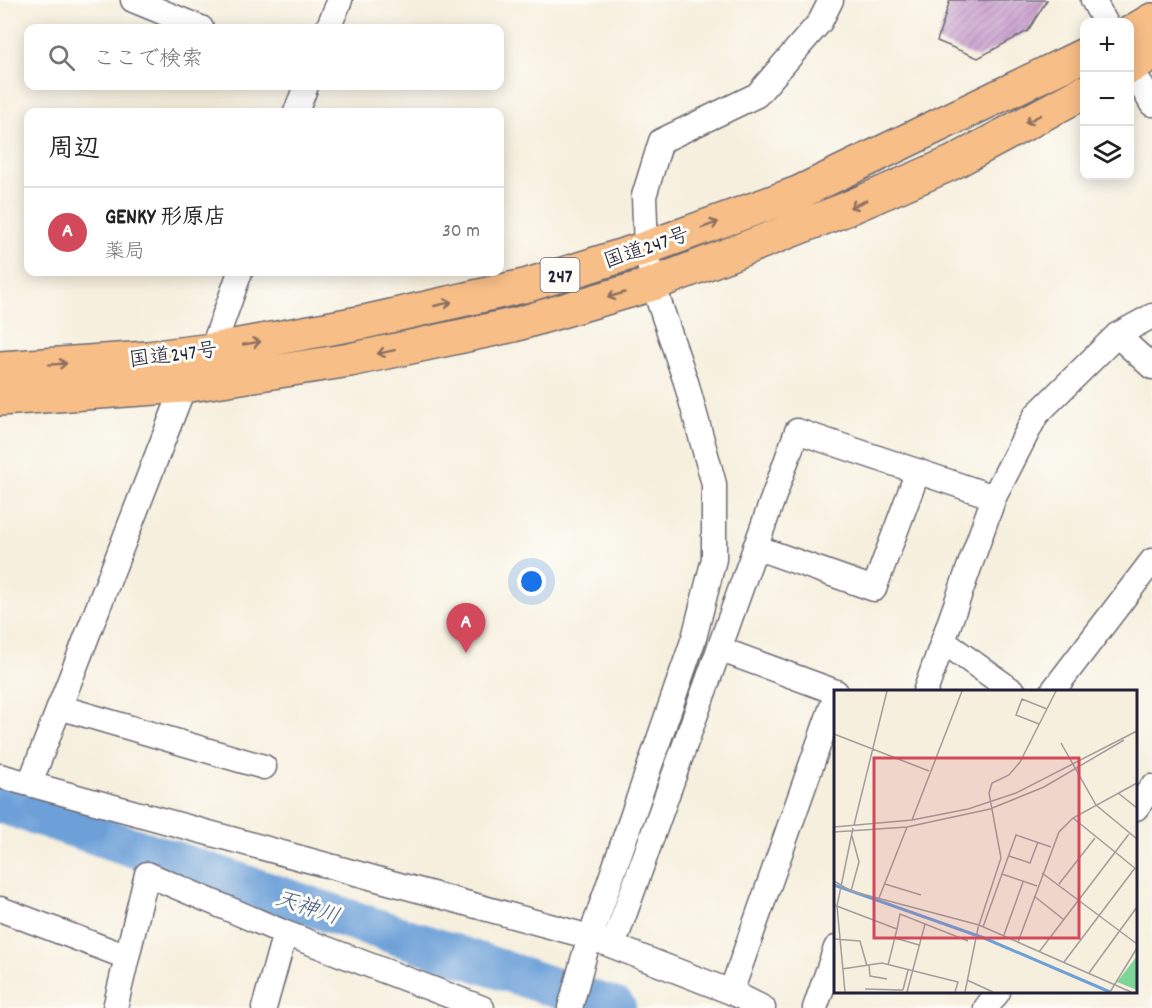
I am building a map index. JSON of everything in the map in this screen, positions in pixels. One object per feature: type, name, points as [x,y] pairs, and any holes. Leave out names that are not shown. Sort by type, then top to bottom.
[{"type":"highway","points":[[1134,31],[1152,20]]},
{"type":"highway","points":[[1134,64],[1152,53]]},
{"type":"highway","name":"国道247号","points":[[0,368],[147,358],[212,350],[364,322],[528,285],[646,248],[798,193],[1080,57]]},
{"type":"highway","name":"国道247号","points":[[0,399],[184,386],[362,358],[514,325],[653,284],[844,210],[952,163],[1080,94]]},
{"type":"street","points":[[133,0],[191,24]]},
{"type":"street","points":[[330,24],[340,0]]},
{"type":"street","points":[[570,1008],[587,945],[694,638],[714,560],[714,484],[686,382],[653,284],[646,248],[644,196],[661,141],[757,95],[820,22],[831,0]]},
{"type":"street","points":[[1093,0],[1103,18]]},
{"type":"street","points":[[1133,72],[1152,104]]},
{"type":"street","points":[[298,108],[304,90]]},
{"type":"street","points":[[212,350],[239,276]]},
{"type":"street","points":[[926,690],[994,497],[1036,415],[1117,334],[1152,316]]},
{"type":"street","points":[[1117,334],[1152,367]]},
{"type":"street","points":[[30,783],[184,386]]},
{"type":"street","points":[[613,945],[797,431],[994,497]]},
{"type":"street","points":[[755,547],[874,589],[918,471]]},
{"type":"street","points":[[1054,690],[1152,561]]},
{"type":"street","points":[[944,642],[1011,690]]},
{"type":"street","points":[[719,649],[834,693]]},
{"type":"street","points":[[731,992],[834,700]]},
{"type":"street","points":[[59,707],[264,767]]},
{"type":"street","points":[[0,776],[587,945],[613,945],[731,992],[763,1008]]},
{"type":"street","points":[[116,1008],[147,874],[285,933],[482,1008]]},
{"type":"street","points":[[0,909],[127,957]]},
{"type":"street","points":[[264,1008],[285,933]]},
{"type":"street","points":[[815,1008],[834,954]]},
{"type":"street","points":[[986,1008],[997,993]]},
{"type":"building","points":[[950,0],[1047,0],[1028,31],[978,58],[937,41]]},
{"type":"waterway","name":"天神川","points":[[0,803],[616,1008]]},
{"type":"place","name":"GENKY 形原店","points":[[466,653]]}]
